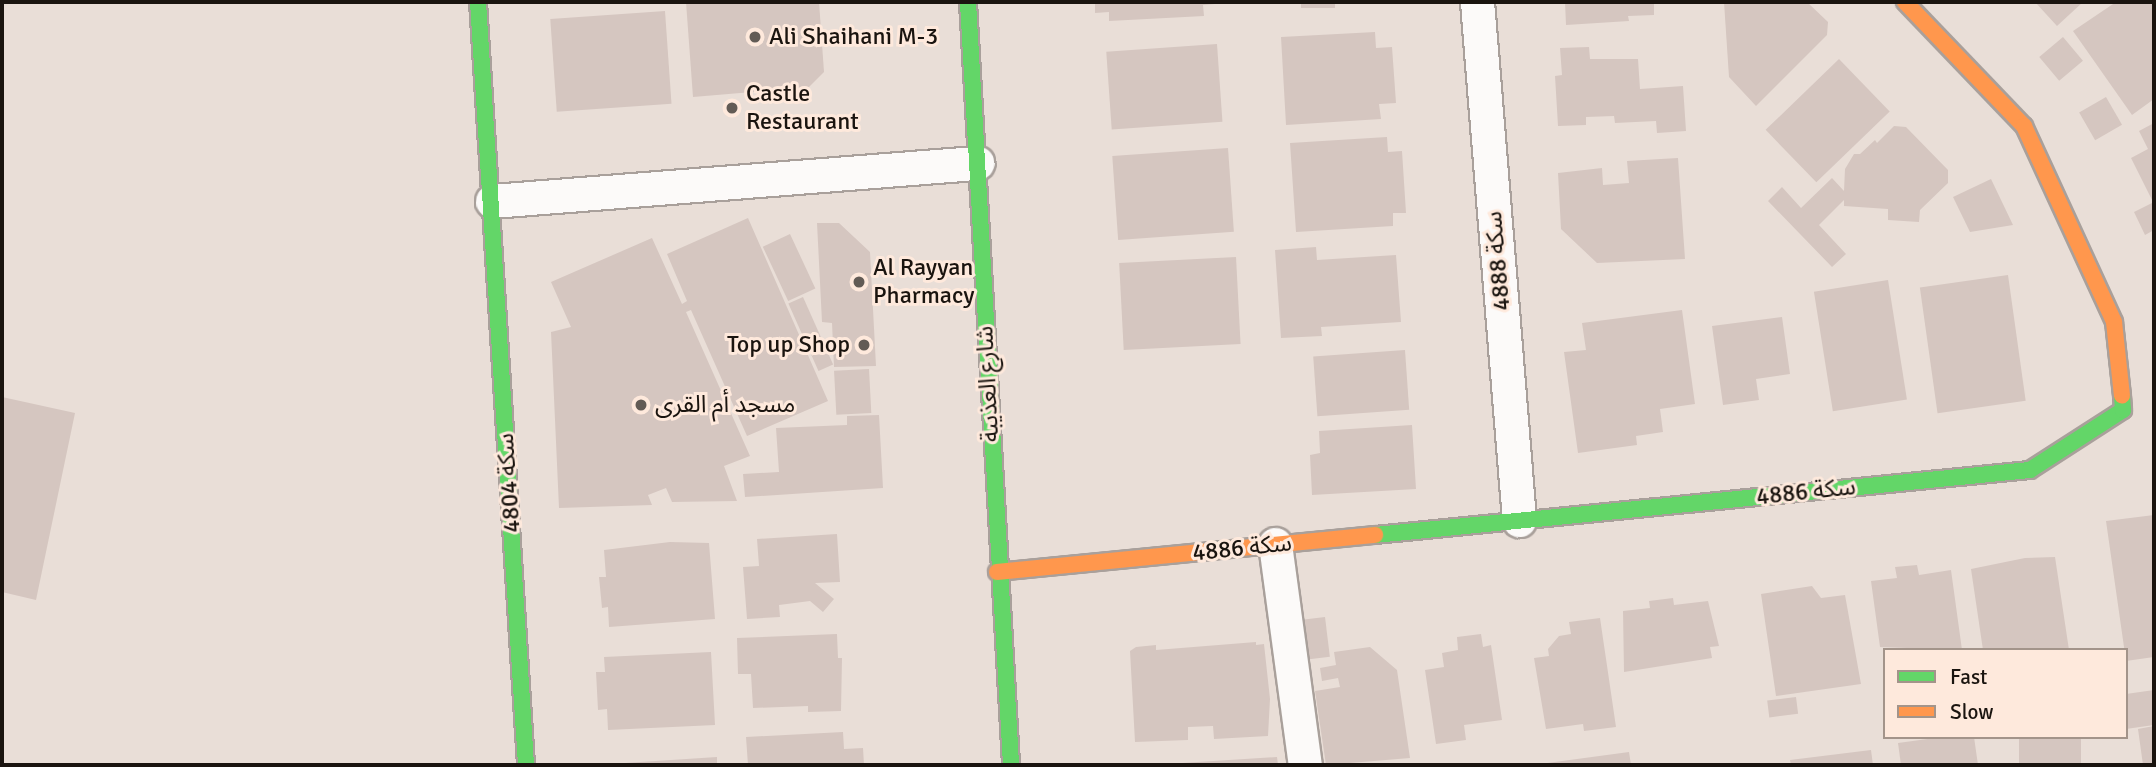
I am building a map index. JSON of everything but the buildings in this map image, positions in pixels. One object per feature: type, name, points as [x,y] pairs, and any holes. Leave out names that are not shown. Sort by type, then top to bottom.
[{"type":"street","name":"سكة 4804","points":[[478,2],[526,765]]},
{"type":"street","name":"شارع العذيبة","points":[[968,2],[997,572],[1011,765]]},
{"type":"street","name":"سكة 4888","points":[[1478,2],[1519,520]]},
{"type":"street","name":"سكة 4886","points":[[997,572],[2030,470],[2123,411],[2114,322],[2024,126],[1905,2]]},
{"type":"street","points":[[492,201],[978,163]]},
{"type":"street","points":[[1275,544],[1305,765]]},
{"type":"traffic: fast","points":[[478,2],[526,765]]},
{"type":"traffic: fast","points":[[968,2],[1011,765]]},
{"type":"traffic: fast","points":[[1375,535],[2030,470],[2123,410],[2122,396]]},
{"type":"traffic: slow","points":[[1905,2],[2024,126],[2114,322],[2122,396]]},
{"type":"traffic: slow","points":[[997,572],[1375,535]]},
{"type":"place","name":"Ali Shaihani M-3","points":[[755,37]]},
{"type":"place","name":"Castle Restaurant","points":[[732,108]]},
{"type":"place","name":"Al Rayyan Pharmacy","points":[[859,282]]},
{"type":"place","name":"Top up Shop","points":[[864,345]]},
{"type":"place","name":"مسجد أم القرى","points":[[641,405]]}]
